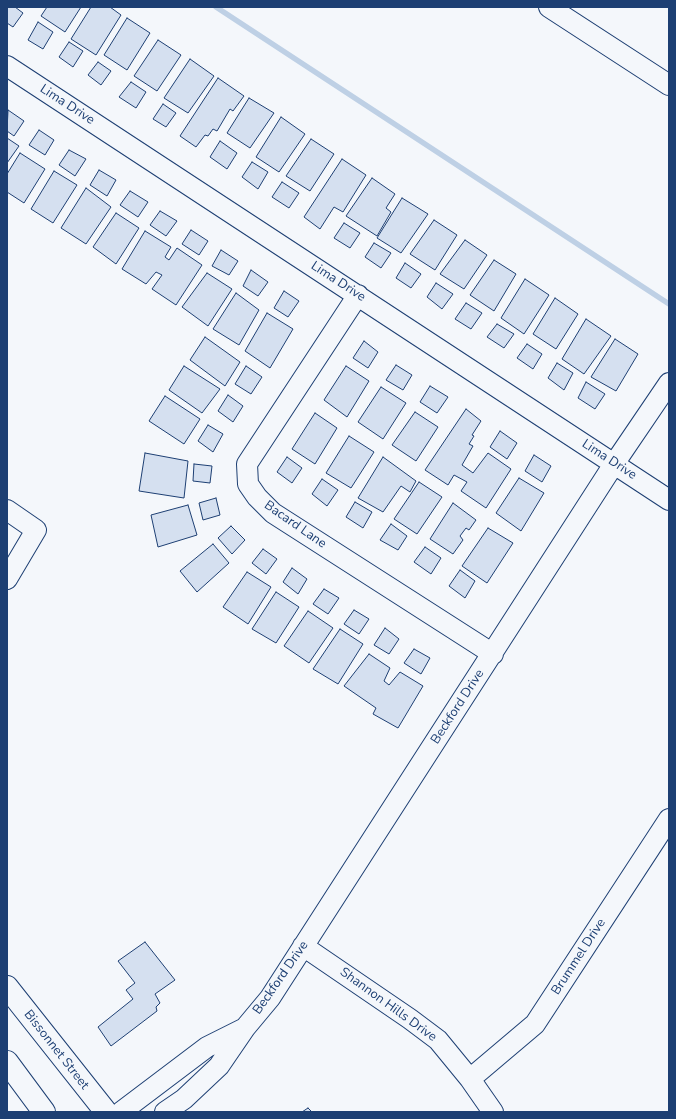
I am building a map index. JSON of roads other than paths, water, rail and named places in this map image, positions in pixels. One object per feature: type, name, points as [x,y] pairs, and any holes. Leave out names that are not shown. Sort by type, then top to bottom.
[{"type":"main road","name":"Bissonnet Street","points":[[7,987],[106,1112]]},
{"type":"main road","points":[[7,1062],[44,1112]]},
{"type":"street","points":[[549,7],[669,86]]},
{"type":"street","name":"Lima Drive","points":[[7,66],[669,500]]},
{"type":"street","name":"Bacard Lane","points":[[358,295],[247,464],[248,484],[257,497],[273,513],[493,654]]},
{"type":"street","name":"Beckford Drive","points":[[165,1112],[184,1099],[219,1066],[245,1028],[270,998],[614,464],[669,383]]},
{"type":"street","points":[[7,510],[36,530],[7,579]]},
{"type":"street","name":"Brummel Drive","points":[[470,1079],[535,1024],[669,818]]},
{"type":"street","name":"Shannon Hills Drive","points":[[303,946],[410,1018],[438,1040],[470,1079],[493,1112]]},
{"type":"street","name":"Beckford Drive","points":[[121,1112],[207,1047],[245,1028]]},
{"type":"waterway","points":[[216,7],[669,304]]}]
